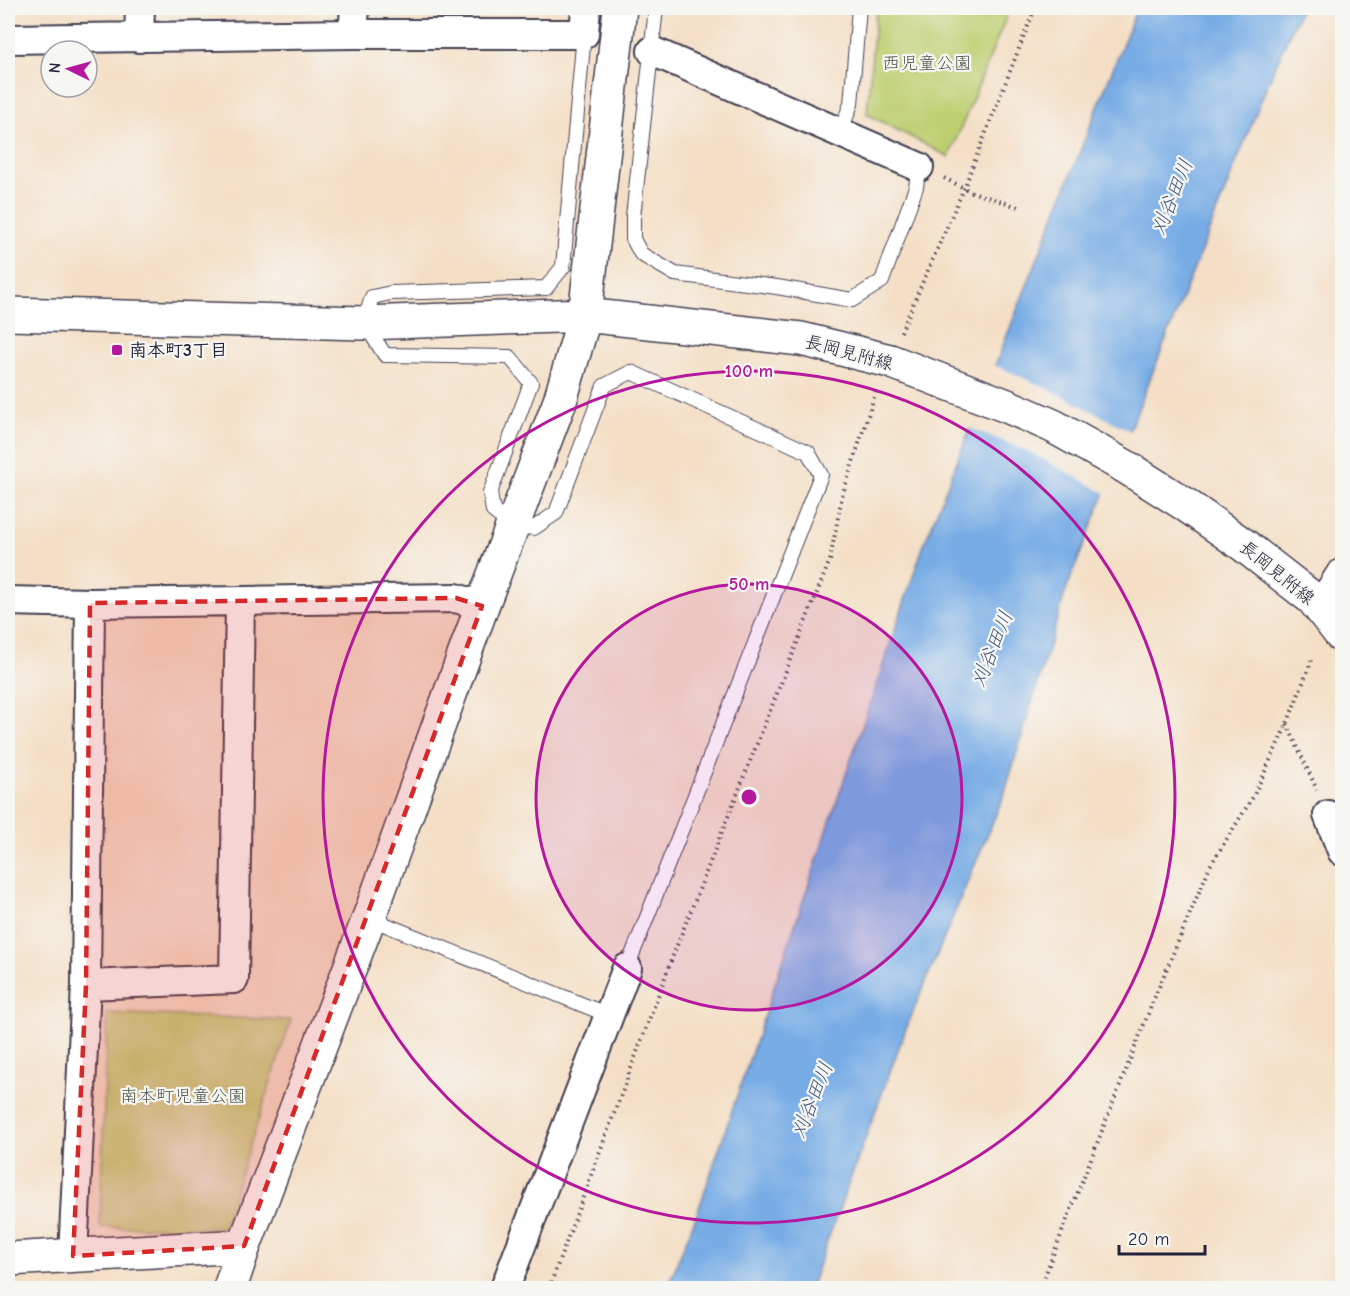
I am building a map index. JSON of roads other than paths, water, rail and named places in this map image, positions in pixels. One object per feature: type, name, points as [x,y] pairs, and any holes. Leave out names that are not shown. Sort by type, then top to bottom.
[{"type":"street","points":[[139,38],[140,8]]},
{"type":"street","points":[[230,1288],[560,401],[585,315],[620,8]]},
{"type":"street","points":[[8,39],[139,38],[354,21],[585,21]]},
{"type":"street","points":[[652,51],[919,166]]},
{"type":"street","name":"長岡見附線","points":[[8,314],[364,323],[585,315],[801,339],[890,362],[900,353],[1053,426],[1184,503],[1245,546],[1317,604],[1342,636]]},
{"type":"street","points":[[1317,604],[1342,576]]},
{"type":"street","points":[[8,600],[90,603],[456,598],[482,606]]},
{"type":"street","points":[[86,985],[234,979],[240,601]]},
{"type":"street","points":[[73,1256],[86,985],[90,603]]},
{"type":"street","points":[[1328,816],[1342,851]]},
{"type":"street","points":[[505,1288],[627,968]]},
{"type":"street","points":[[8,1259],[244,1246]]},
{"type":"lane","points":[[656,8],[633,217],[633,239],[641,254],[675,274],[777,287],[852,300],[882,281],[916,187],[919,166]]},
{"type":"lane","points":[[840,133],[851,104],[859,8]]},
{"type":"lane","points":[[585,21],[563,267],[546,288],[391,293],[372,297],[364,323],[385,355],[510,357],[531,383],[490,493],[493,511],[512,526],[534,528],[556,513],[604,386],[631,372],[808,452],[821,475],[627,968]]},
{"type":"lane","points":[[369,918],[608,1015]]},
{"type":"water","name":"刈谷田川","points":[[1137,8],[1301,8],[1268,83],[1066,590],[1004,795],[905,1031],[810,1288],[667,1288],[697,1214],[923,547]]},
{"type":"place","name":"南本町3丁目","points":[[117,350]]},
{"type":"park label","name":"西児童公園","points":[[927,63]]},
{"type":"park label","name":"南本町児童公園","points":[[183,1096]]}]
